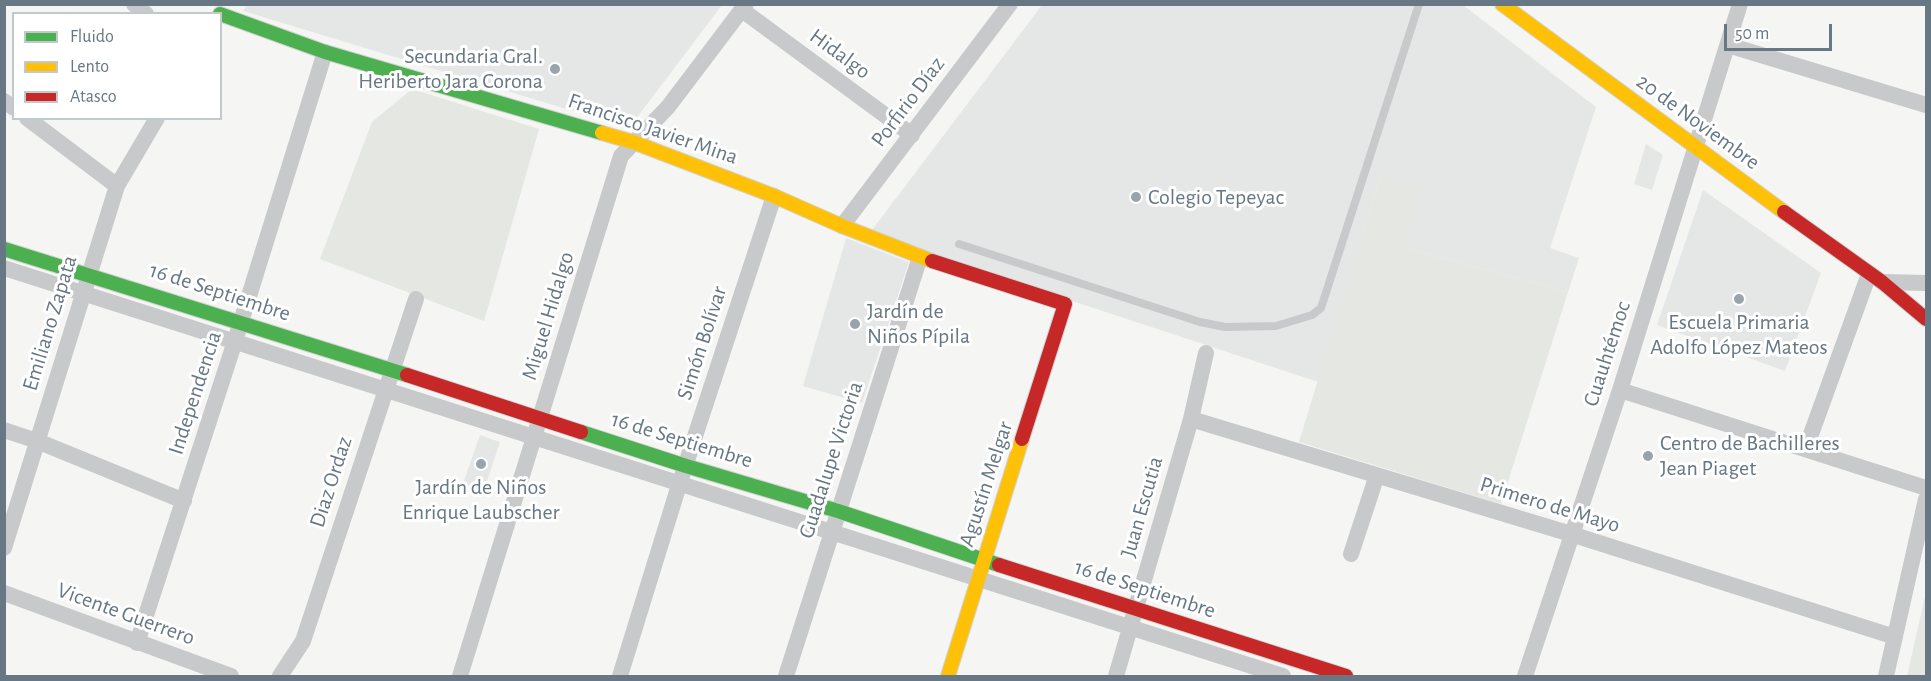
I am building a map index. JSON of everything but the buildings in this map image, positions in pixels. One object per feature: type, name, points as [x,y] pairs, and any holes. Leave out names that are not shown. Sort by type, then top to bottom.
[{"type":"street","name":"20 de Noviembre","points":[[1502,4],[1875,278],[1926,319]]},
{"type":"street","name":"Cuauhtémoc","points":[[1525,676],[1620,390],[1740,4]]},
{"type":"street","name":"Porfirio Díaz","points":[[842,226],[1007,6]]},
{"type":"street","name":"Hidalgo","points":[[744,7],[912,135]]},
{"type":"street","name":"Miguel Hidalgo","points":[[460,676],[621,156],[668,107],[744,7]]},
{"type":"street","name":"Francisco Javier Mina","points":[[222,15],[325,52],[633,142],[774,196],[920,257],[1065,304]]},
{"type":"street","points":[[1728,45],[1926,105]]},
{"type":"street","name":"Independencia","points":[[137,643],[236,341],[325,52]]},
{"type":"street","points":[[30,120],[117,186]]},
{"type":"street","name":"Emiliano Zapata","points":[[4,548],[117,186],[156,120]]},
{"type":"street","name":"Simón Bolívar","points":[[620,676],[679,485],[774,196]]},
{"type":"street","name":"16 de Septiembre","points":[[4,249],[392,370],[686,466],[838,511],[1136,610],[1301,670],[1346,676]]},
{"type":"street","name":"Guadalupe Victoria","points":[[786,676],[920,257]]},
{"type":"street","name":"16 de Septiembre","points":[[4,268],[1283,676]]},
{"type":"street","points":[[1806,448],[1875,278],[1926,283]]},
{"type":"street","name":"Diaz Ordaz","points":[[280,676],[303,641],[416,298]]},
{"type":"street","name":"Agustín Melgar","points":[[948,676],[1065,304]]},
{"type":"street","name":"Juan Escutia","points":[[1116,676],[1191,419],[1206,353]]},
{"type":"street","points":[[1620,390],[1926,488]]},
{"type":"street","name":"Primero de Mayo","points":[[1191,419],[1571,534],[1894,637]]},
{"type":"street","points":[[4,430],[37,441],[184,501]]},
{"type":"street","points":[[1351,554],[1377,475]]},
{"type":"street","points":[[1886,676],[1926,499]]},
{"type":"street","name":"Vicente Guerrero","points":[[4,593],[231,676]]},
{"type":"lane","points":[[959,244],[1200,322],[1225,327],[1276,326],[1312,315],[1321,308],[1419,4]]},
{"type":"shaded area","name":"Secundaria Gral. Heriberto Jara Corona","points":[[248,4],[722,5],[629,128],[243,11]]},
{"type":"shaded area","name":"Colegio Tepeyac","points":[[1042,5],[1463,5],[1596,107],[1550,248],[1579,258],[1568,292],[1405,248],[1381,174],[1318,382],[869,234]]},
{"type":"shaded area","points":[[412,89],[539,129],[484,321],[320,259],[372,122]]},
{"type":"shaded area","points":[[1646,144],[1663,155],[1652,190],[1634,184]]},
{"type":"shaded area","points":[[1381,174],[1422,188],[1405,248],[1568,292],[1501,504],[1299,442]]},
{"type":"shaded area","name":"Escuela Primaria Adolfo López Mateos","points":[[1703,190],[1821,273],[1785,371],[1657,325]]},
{"type":"shaded area","name":"Jardín de Niños Pípila","points":[[846,238],[909,262],[862,403],[803,386]]},
{"type":"shaded area","name":"Jardín de Niños Enrique Laubscher","points":[[480,435],[500,442],[483,493],[462,486]]},
{"type":"shaded area","points":[[1926,592],[1926,676],[1907,676]]},
{"type":"traffic: fast","points":[[222,15],[325,52],[602,133]]},
{"type":"traffic: fast","points":[[4,249],[407,375]]},
{"type":"traffic: fast","points":[[581,432],[838,511],[999,565]]},
{"type":"traffic: slow","points":[[1502,4],[1784,212]]},
{"type":"traffic: slow","points":[[602,133],[633,142],[774,196],[842,226],[932,261]]},
{"type":"traffic: slow","points":[[948,676],[1022,439]]},
{"type":"traffic: jam","points":[[1784,212],[1882,282],[1926,319]]},
{"type":"traffic: jam","points":[[932,261],[1065,304],[1022,439]]},
{"type":"traffic: jam","points":[[407,375],[581,432]]},
{"type":"traffic: jam","points":[[999,565],[1346,676]]},
{"type":"place","name":"Secundaria Gral. Heriberto Jara Corona","points":[[555,69]]},
{"type":"place","name":"Colegio Tepeyac","points":[[1136,197]]},
{"type":"place","name":"Escuela Primaria Adolfo López Mateos","points":[[1739,299]]},
{"type":"place","name":"Jardín de Niños Pípila","points":[[855,324]]},
{"type":"place","name":"Centro de Bachilleres Jean Piaget","points":[[1648,456]]},
{"type":"place","name":"Jardín de Niños Enrique Laubscher","points":[[481,464]]}]
